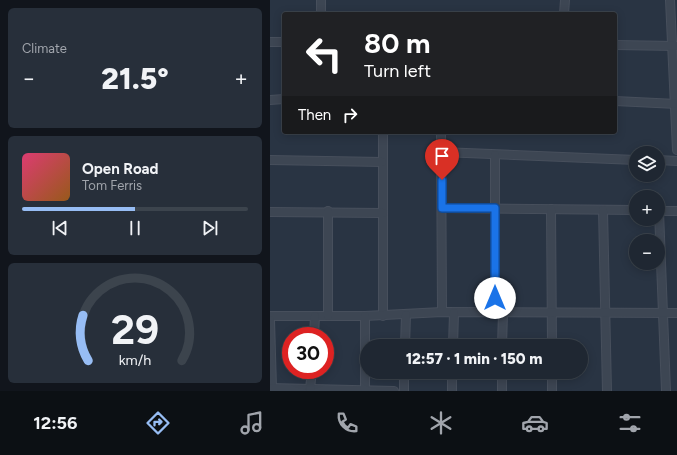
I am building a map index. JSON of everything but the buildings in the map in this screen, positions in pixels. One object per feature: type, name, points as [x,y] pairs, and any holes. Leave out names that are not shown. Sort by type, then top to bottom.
[{"type":"street","points":[[321,0],[321,12]]},
{"type":"street","points":[[564,12],[565,0]]},
{"type":"street","points":[[670,0],[674,46],[677,150]]},
{"type":"street","points":[[270,42],[282,42]]},
{"type":"street","points":[[617,45],[674,46]]},
{"type":"street","points":[[270,100],[282,99]]},
{"type":"street","points":[[617,101],[676,104]]},
{"type":"street","points":[[383,134],[383,316]]},
{"type":"street","points":[[441,134],[442,312]]},
{"type":"street","points":[[441,152],[629,160]]},
{"type":"street","points":[[495,154],[495,208],[501,339]]},
{"type":"street","points":[[270,160],[382,162]]},
{"type":"street","points":[[665,160],[677,161]]},
{"type":"street","points":[[442,208],[629,210]]},
{"type":"street","points":[[550,209],[552,339]]},
{"type":"street","points":[[603,210],[607,391]]},
{"type":"street","points":[[270,212],[328,211],[383,213]]},
{"type":"street","points":[[328,211],[328,316]]},
{"type":"street","points":[[665,211],[677,211]]},
{"type":"street","points":[[659,226],[664,313],[666,391]]},
{"type":"street","points":[[270,316],[383,316],[442,312],[605,314],[677,313]]},
{"type":"street","points":[[453,339],[454,313]]},
{"type":"street","points":[[405,339],[406,315]]},
{"type":"street","points":[[314,327],[315,316]]},
{"type":"street","points":[[365,316],[365,390]]},
{"type":"street","points":[[270,320],[271,388],[281,390],[310,389],[394,391]]},
{"type":"street","points":[[310,389],[311,379]]},
{"type":"street","points":[[404,379],[404,391]]},
{"type":"street","points":[[452,379],[452,391]]},
{"type":"street","points":[[502,379],[502,391]]},
{"type":"street","points":[[552,379],[552,391]]},
{"type":"route","points":[[442,180],[442,208],[495,208],[495,298]]}]
